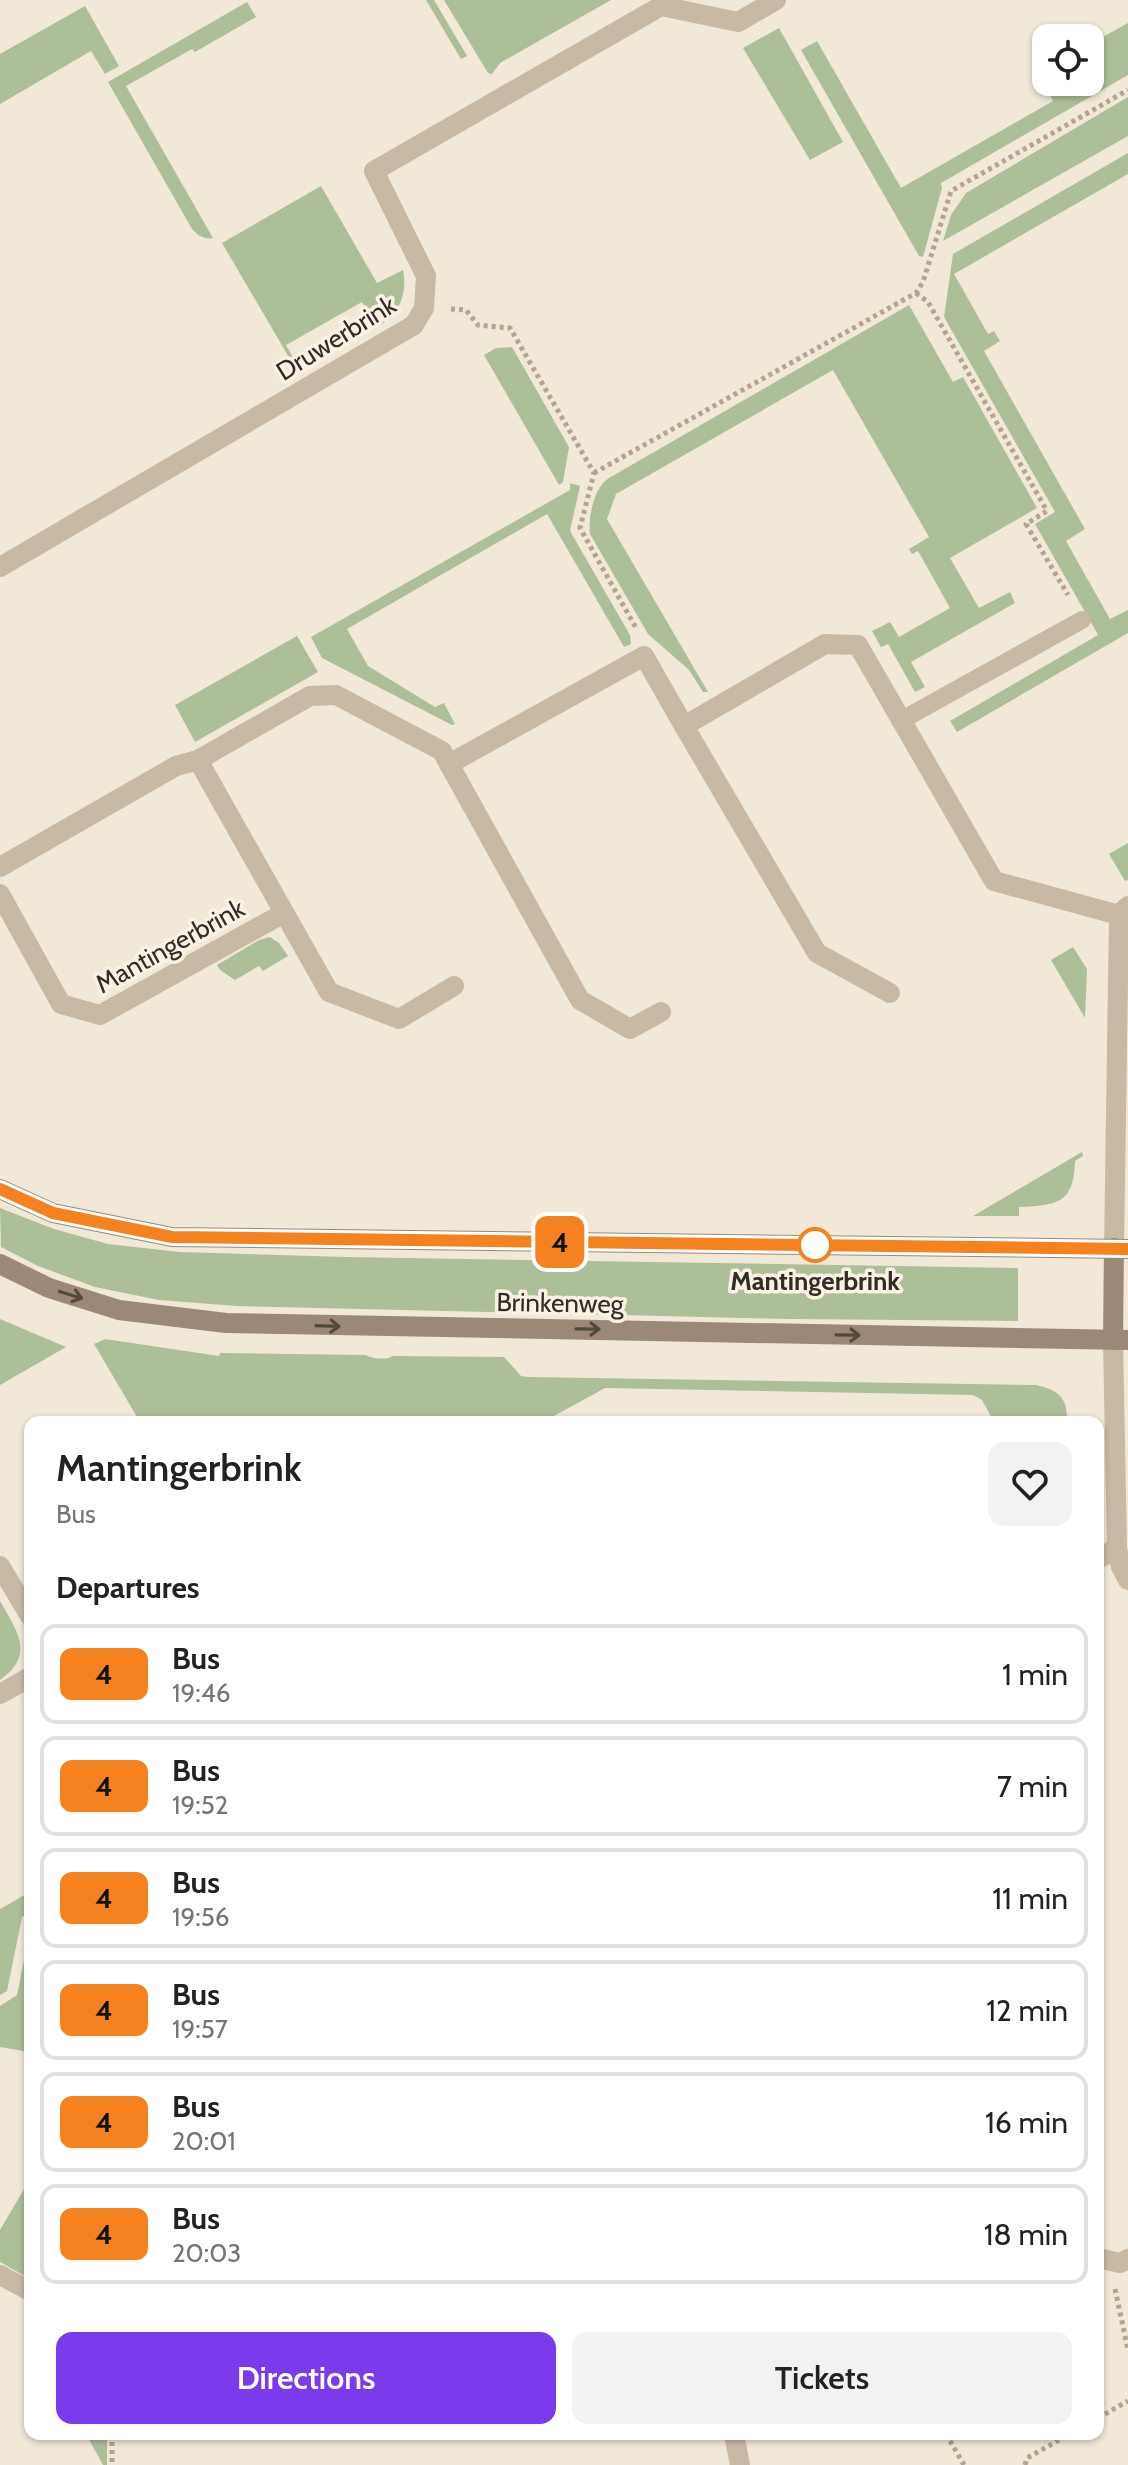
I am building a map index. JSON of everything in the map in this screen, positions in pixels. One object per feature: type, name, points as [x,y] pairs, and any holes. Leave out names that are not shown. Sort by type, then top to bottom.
[{"type":"street","name":"Druwerbrink","points":[[0,567],[414,325],[424,308],[426,276],[374,171],[661,6],[738,22],[776,0]]},
{"type":"street","points":[[684,726],[825,644],[858,645],[994,881],[1123,910],[1117,1548],[1128,1580]]},
{"type":"street","points":[[449,764],[644,656],[817,953],[890,993]]},
{"type":"street","points":[[0,867],[176,766],[198,760],[310,696],[336,695],[442,751],[580,1000],[630,1029],[661,1012]]},
{"type":"street","name":"Mantingerbrink","points":[[198,760],[329,992],[399,1019],[454,986]]},
{"type":"street","name":"Mantingerbrink","points":[[0,894],[61,1004],[100,1015],[284,913]]},
{"type":"street","points":[[0,1189],[53,1213],[172,1237],[1121,1249]]},
{"type":"street","name":"Brinkenweg","points":[[0,1264],[49,1288],[119,1310],[226,1323],[1121,1340]]},
{"type":"street","points":[[1104,1556],[1117,1548]]},
{"type":"street","points":[[0,1566],[24,1606]]},
{"type":"street","points":[[0,1694],[24,1680]]},
{"type":"street","points":[[0,2275],[24,2288]]},
{"type":"street","points":[[735,2440],[740,2465]]},
{"type":"lane","points":[[900,721],[1082,620]]},
{"type":"path","points":[[594,473],[916,293],[923,282],[951,191],[1128,90]]},
{"type":"path","points":[[916,293],[928,302],[1047,511],[1026,524],[1082,620]]},
{"type":"path","points":[[424,308],[466,310],[478,325],[510,328],[594,473],[580,528],[640,636],[644,656]]},
{"type":"path","points":[[1112,2259],[1128,2350]]},
{"type":"path","points":[[1104,2415],[1128,2401]]},
{"type":"path","points":[[112,2440],[112,2465]]},
{"type":"path","points":[[949,2440],[964,2465]]},
{"type":"path","points":[[1025,2465],[1027,2458],[1059,2440]]},
{"type":"green space","points":[[426,0],[434,0],[467,56],[461,59]]},
{"type":"green space","points":[[444,0],[611,0],[500,63],[492,74],[488,73]]},
{"type":"green space","points":[[247,2],[256,17],[126,86],[213,238],[207,238],[192,229],[108,82]]},
{"type":"green space","points":[[85,6],[119,66],[105,74],[91,51],[0,104],[0,54]]},
{"type":"green space","points":[[1128,23],[1128,75],[1104,89],[1104,36]]},
{"type":"green space","points":[[779,28],[843,142],[810,160],[743,48]]},
{"type":"green space","points":[[817,41],[901,188],[1053,101],[1050,96],[1092,96],[941,183],[923,257],[919,256],[801,50]]},
{"type":"green space","points":[[1128,97],[1128,136],[943,241],[951,215],[966,193]]},
{"type":"green space","points":[[1128,153],[1128,174],[954,274],[988,334],[994,331],[1000,341],[984,351],[1085,529],[1066,541],[1110,619],[1128,610],[1128,633],[957,732],[950,721],[1098,635],[1035,524],[1055,512],[944,317],[953,254]]},
{"type":"green space","points":[[321,186],[377,283],[403,270],[403,296],[391,316],[377,327],[362,302],[286,345],[300,370],[297,371],[222,243]]},
{"type":"green space","points":[[909,305],[953,382],[963,377],[1037,508],[950,558],[979,608],[1010,592],[1015,603],[911,662],[925,687],[915,692],[888,644],[881,647],[872,631],[890,622],[899,637],[950,608],[918,551],[912,554],[909,549],[929,537],[833,370],[616,494],[607,519],[708,692],[703,692],[689,670],[648,634],[590,534],[591,511],[599,488],[609,478]]},
{"type":"green space","points":[[512,347],[569,447],[563,482],[559,485],[484,355],[496,348]]},
{"type":"green space","points":[[570,483],[580,486],[570,531],[630,635],[631,644],[624,647],[547,514],[347,629],[368,666],[435,707],[444,703],[455,724],[322,658],[311,637],[570,490]]},
{"type":"green space","points":[[297,636],[318,672],[195,742],[175,705]]},
{"type":"green space","points":[[1128,843],[1128,880],[1125,881],[1109,854]]},
{"type":"green space","points":[[270,937],[279,943],[288,956],[263,971],[259,966],[235,980],[217,965],[259,940]]},
{"type":"green space","points":[[1073,947],[1087,969],[1085,1018],[1051,960]]},
{"type":"green space","points":[[1082,1152],[1083,1156],[1075,1161],[1071,1186],[1061,1199],[1044,1205],[1019,1207],[1019,1216],[973,1216]]},
{"type":"green space","points":[[0,1208],[54,1229],[108,1244],[179,1252],[1018,1268],[1018,1321],[237,1306],[159,1300],[95,1287],[38,1266],[1,1247]]},
{"type":"green space","points":[[0,1319],[66,1347],[0,1385]]},
{"type":"green space","points":[[105,1339],[219,1356],[220,1353],[366,1355],[380,1358],[504,1357],[521,1376],[528,1377],[1036,1385],[1060,1396],[1067,1416],[991,1416],[982,1400],[973,1395],[605,1388],[554,1416],[136,1416],[94,1344]]},
{"type":"green space","points":[[0,1601],[17,1633],[20,1652],[11,1671],[0,1680]]},
{"type":"green space","points":[[24,1895],[24,1916],[7,1991],[0,1995],[0,1909]]},
{"type":"green space","points":[[24,1960],[24,2053],[0,2047],[0,2006],[17,1995]]},
{"type":"green space","points":[[24,2189],[24,2276],[0,2262],[0,2230]]},
{"type":"green space","points":[[89,2440],[107,2440],[107,2465],[103,2465]]},
{"type":"bus line","name":"4","points":[[0,1189],[53,1213],[172,1237],[1128,1249]]},
{"type":"place","name":"Mantingerbrink","points":[[815,1245]]}]
